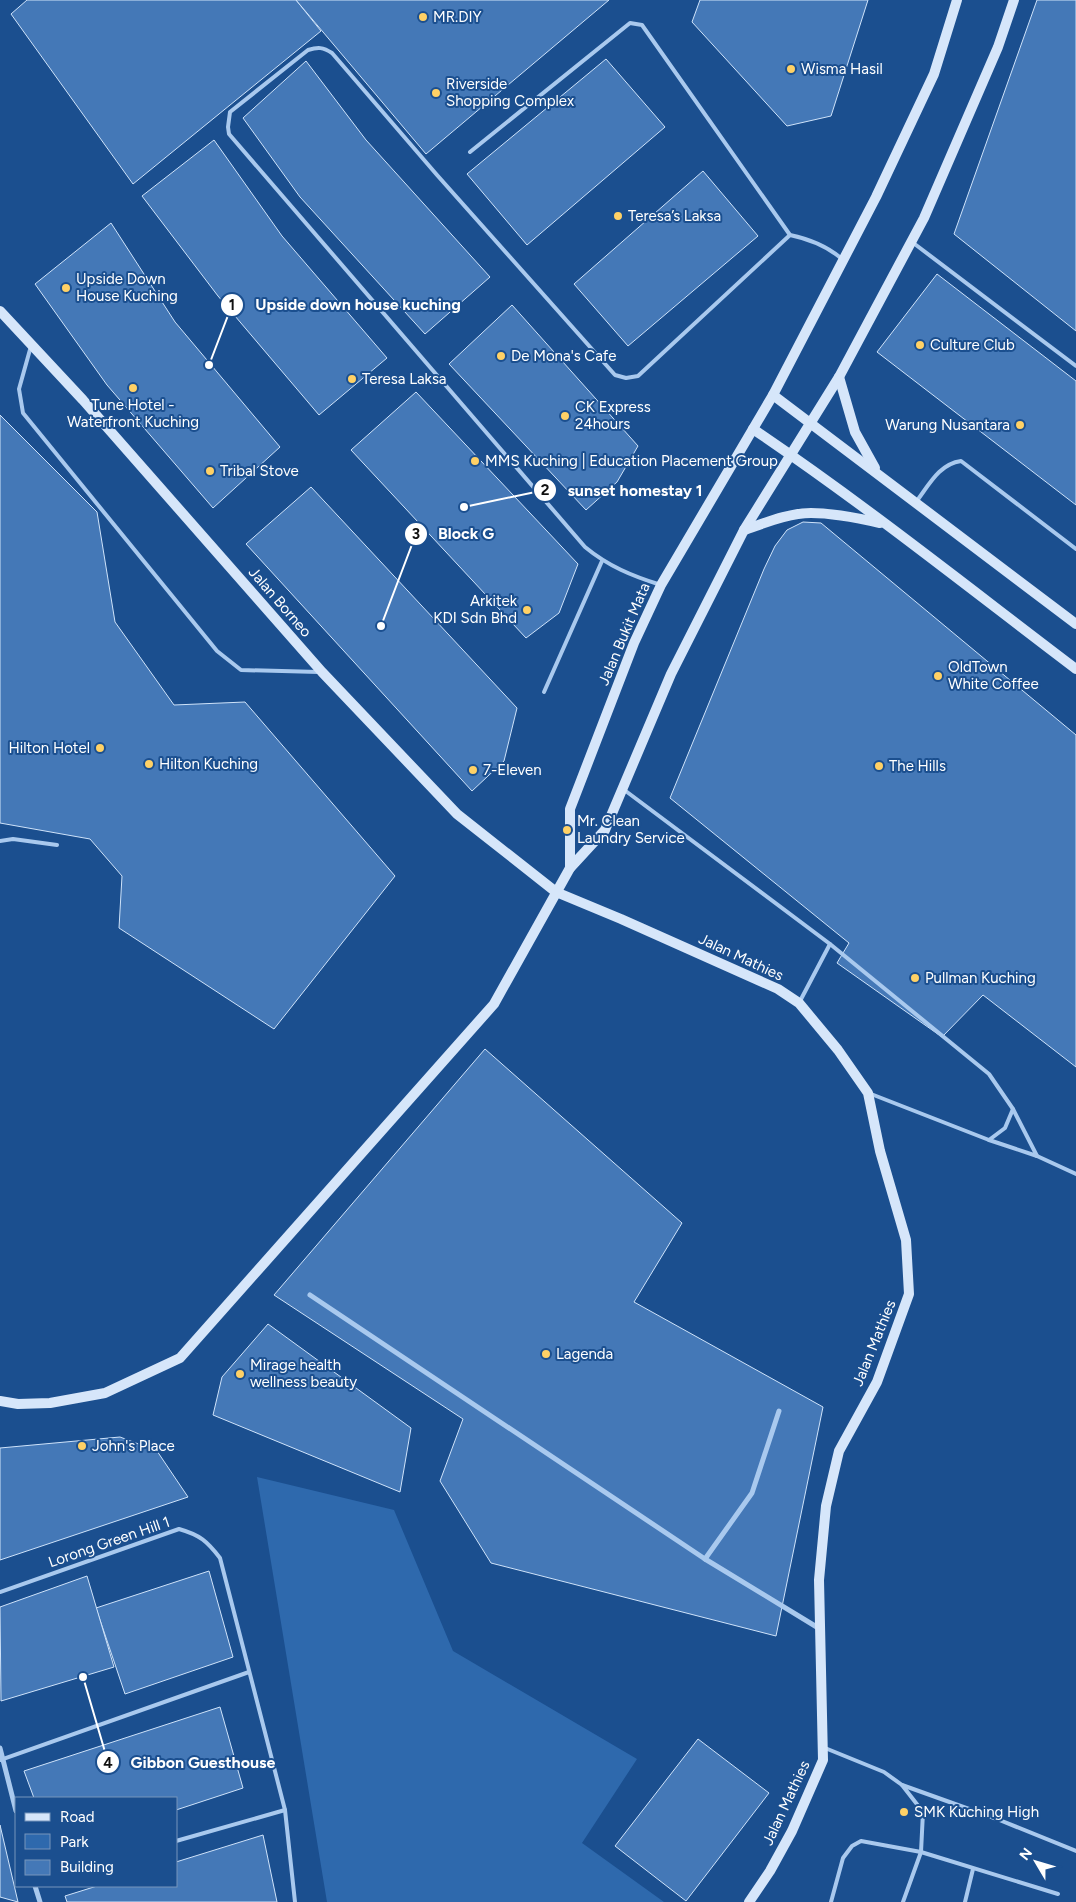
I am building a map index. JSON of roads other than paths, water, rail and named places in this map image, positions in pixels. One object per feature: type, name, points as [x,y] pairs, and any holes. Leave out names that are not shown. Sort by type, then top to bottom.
[{"type":"main road","name":"Jalan Bukit Mata","points":[[570,868],[570,809],[634,643],[661,585],[773,395],[876,197],[934,74],[957,0]]},
{"type":"main road","points":[[0,1401],[18,1404],[50,1403],[105,1393],[180,1358],[494,1004],[570,868],[605,830],[624,789],[670,674],[744,530],[839,377],[924,218],[998,47],[1014,0]]},
{"type":"main road","name":"Jalan Borneo","points":[[0,311],[83,400],[322,672],[457,814],[556,892]]},
{"type":"main road","points":[[839,377],[855,432],[878,474]]},
{"type":"main road","points":[[773,395],[1076,624]]},
{"type":"main road","points":[[753,428],[886,524],[1076,670]]},
{"type":"main road","points":[[744,530],[779,519],[810,513],[855,517],[886,524]]},
{"type":"main road","name":"Jalan Mathies","points":[[556,892],[778,989],[799,1003],[838,1050],[868,1093],[880,1151],[906,1240],[909,1294],[877,1382],[839,1451],[826,1506],[819,1580],[823,1760],[792,1831],[770,1871],[749,1902]]},
{"type":"street","points":[[310,1295],[705,1559],[820,1629]]},
{"type":"street","points":[[705,1559],[752,1493],[779,1411]]},
{"type":"street","points":[[0,1748],[15,1807]]},
{"type":"street","points":[[35,1887],[40,1902]]},
{"type":"lane","points":[[470,152],[630,24],[642,25],[790,235],[807,239],[832,251],[844,260]]},
{"type":"lane","points":[[661,585],[629,575],[602,561],[585,547],[230,134],[228,128],[230,112],[308,50],[318,47],[332,53],[437,175],[615,375],[626,378],[638,376],[790,235]]},
{"type":"lane","points":[[912,241],[1076,366]]},
{"type":"lane","points":[[31,345],[19,389],[23,413],[216,651],[241,670],[322,672]]},
{"type":"lane","points":[[916,502],[942,467],[952,462],[961,461],[1076,549]]},
{"type":"lane","points":[[544,692],[602,561]]},
{"type":"lane","points":[[624,789],[830,944],[989,1074],[1013,1109],[1037,1156]]},
{"type":"lane","points":[[0,841],[13,839],[57,845]]},
{"type":"lane","points":[[799,1003],[830,944]]},
{"type":"lane","points":[[868,1093],[1037,1156],[1076,1174]]},
{"type":"lane","points":[[990,1140],[1005,1128],[1013,1109]]},
{"type":"lane","name":"Lorong Green Hill 1","points":[[0,1592],[179,1530],[195,1534],[210,1544],[220,1558],[285,1810],[295,1902]]},
{"type":"lane","points":[[2,1759],[248,1672]]},
{"type":"lane","points":[[822,1747],[884,1772],[902,1785],[997,1819],[1076,1851]]},
{"type":"lane","points":[[902,1785],[923,1812],[922,1852],[903,1902]]},
{"type":"lane","points":[[178,1840],[285,1810]]},
{"type":"lane","points":[[831,1902],[843,1858],[852,1846],[861,1841],[922,1852],[1058,1894]]},
{"type":"lane","points":[[965,1902],[972,1869]]},
{"type":"place","name":"MR.DIY","points":[[423,17]]},
{"type":"place","name":"Wisma Hasil","points":[[791,69]]},
{"type":"place","name":"Riverside Shopping Complex","points":[[436,93]]},
{"type":"place","name":"Teresa’s Laksa","points":[[618,216]]},
{"type":"place","name":"Upside Down House Kuching","points":[[66,288]]},
{"type":"place","name":"Culture Club","points":[[920,345]]},
{"type":"place","name":"De Mona's Cafe","points":[[501,356]]},
{"type":"place","name":"Upside down house kuching","points":[[209,365]]},
{"type":"place","name":"Teresa Laksa","points":[[352,379]]},
{"type":"place","name":"Tune Hotel - Waterfront Kuching","points":[[133,388]]},
{"type":"place","name":"CK Express 24hours","points":[[565,416]]},
{"type":"place","name":"Warung Nusantara","points":[[1020,425]]},
{"type":"place","name":"MMS Kuching | Education Placement Group","points":[[475,461]]},
{"type":"place","name":"Tribal Stove","points":[[210,471]]},
{"type":"place","name":"sunset homestay 1","points":[[464,507]]},
{"type":"place","name":"Arkitek KDI Sdn Bhd","points":[[527,610]]},
{"type":"place","name":"Block G","points":[[381,626]]},
{"type":"place","name":"OldTown White Coffee","points":[[938,676]]},
{"type":"place","name":"Hilton Hotel","points":[[100,748]]},
{"type":"place","name":"Hilton Kuching","points":[[149,764]]},
{"type":"place","name":"The Hills","points":[[879,766]]},
{"type":"place","name":"7-Eleven","points":[[473,770]]},
{"type":"place","name":"Mr. Clean Laundry Service","points":[[567,830]]},
{"type":"place","name":"Pullman Kuching","points":[[915,978]]},
{"type":"place","name":"Lagenda","points":[[546,1354]]},
{"type":"place","name":"Mirage health wellness beauty","points":[[240,1374]]},
{"type":"place","name":"John's Place","points":[[82,1446]]},
{"type":"place","name":"Gibbon Guesthouse","points":[[83,1677]]},
{"type":"place","name":"SMK Kuching High","points":[[904,1812]]}]
